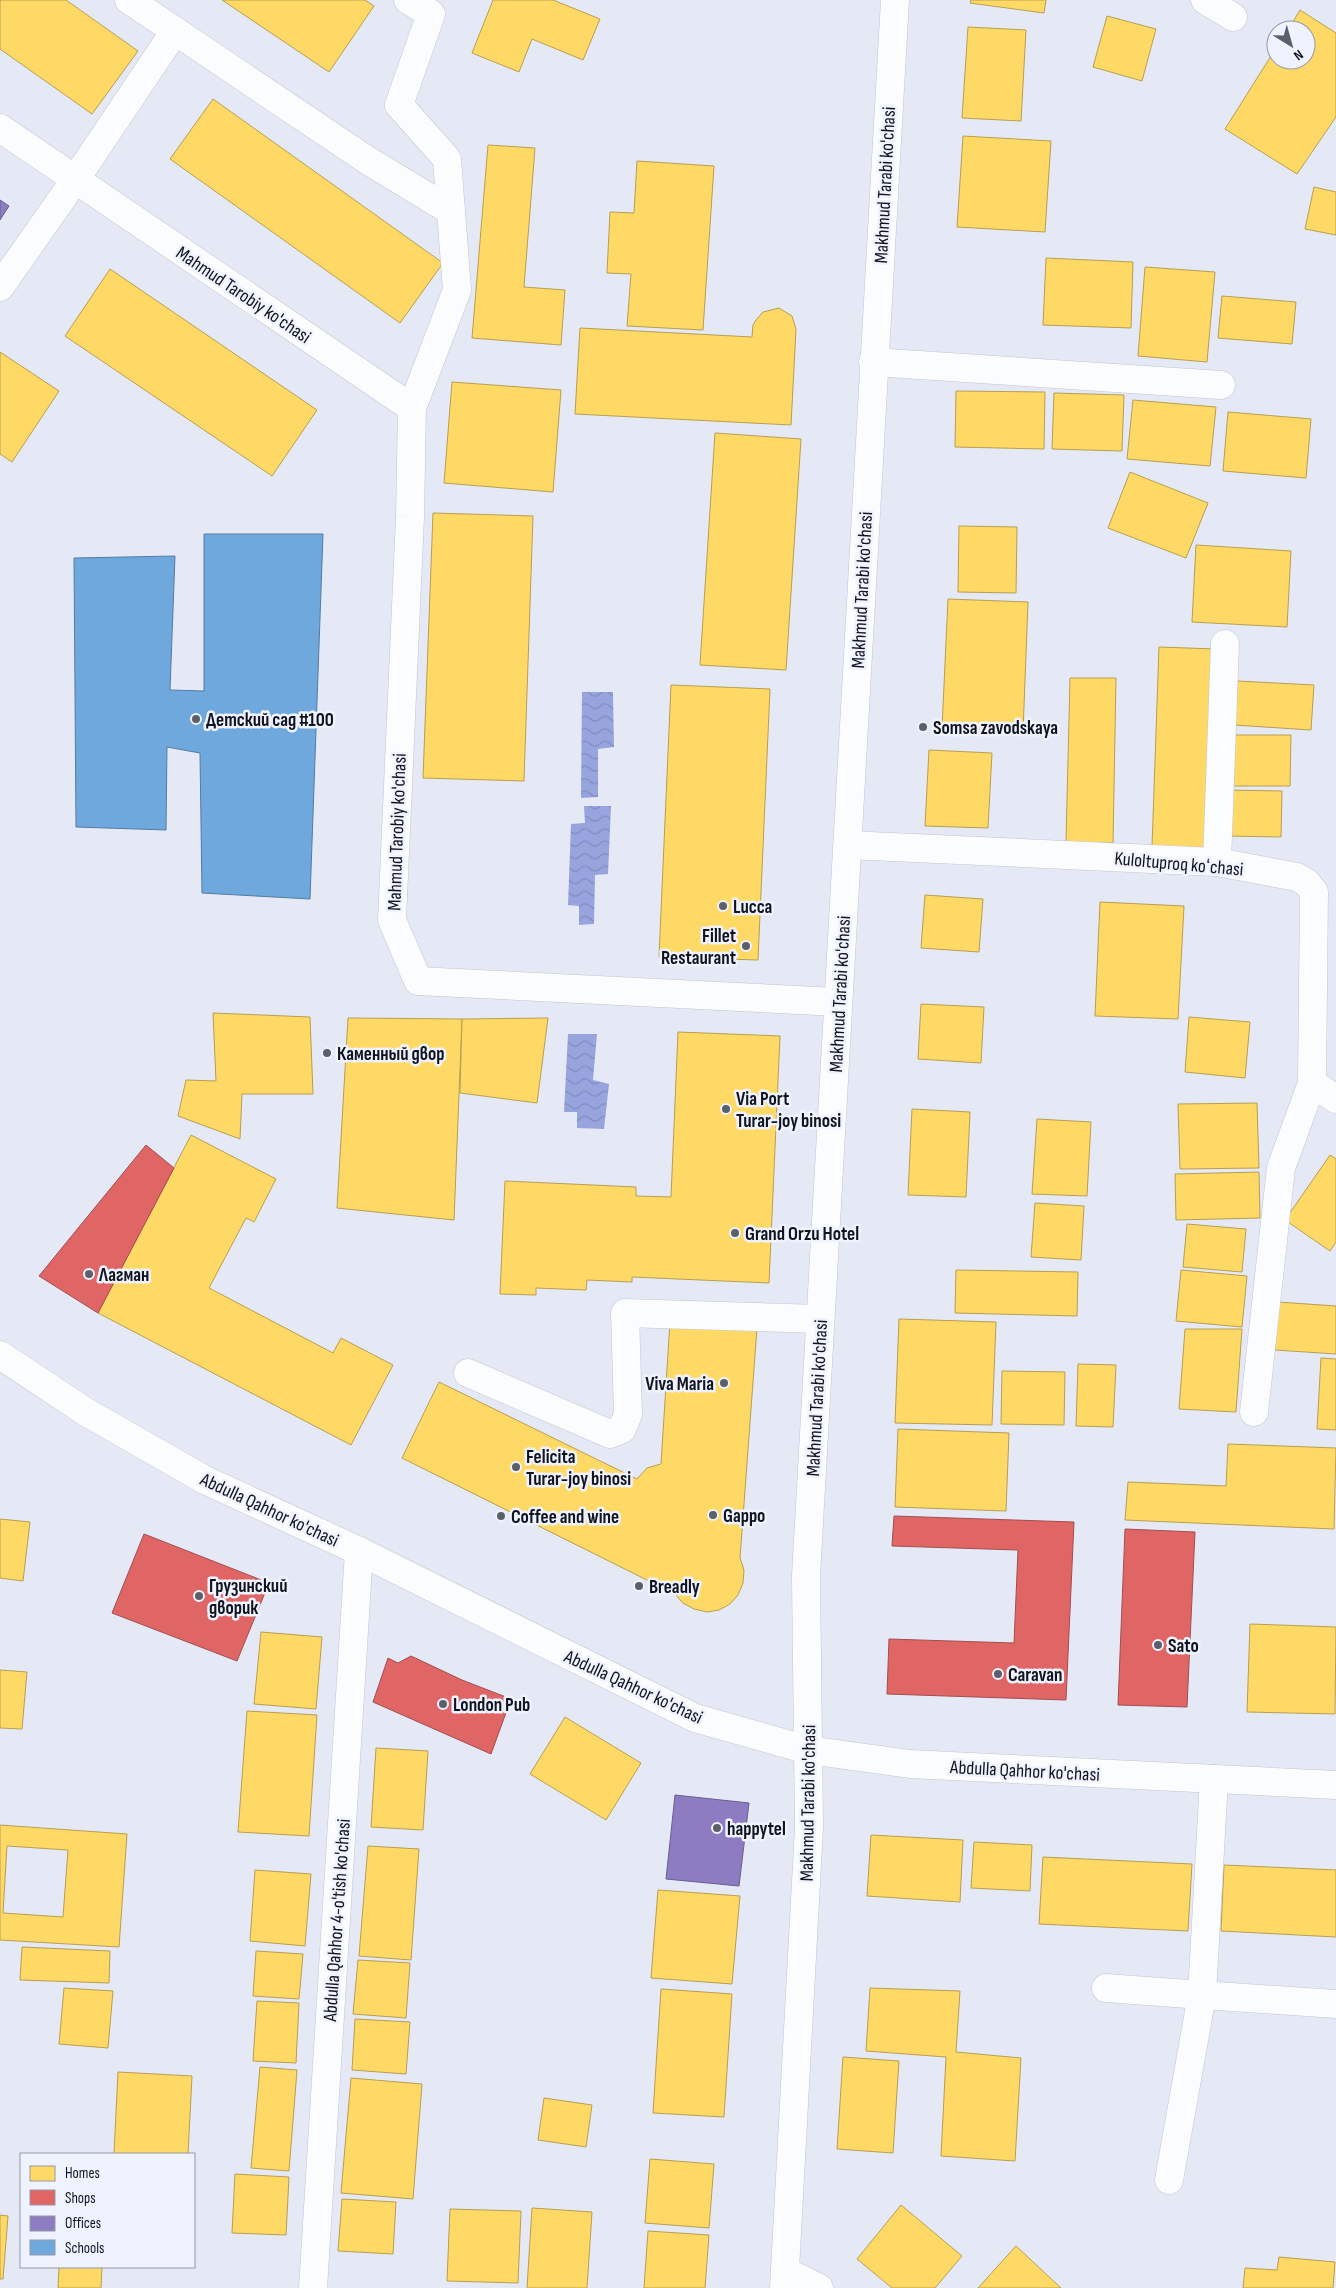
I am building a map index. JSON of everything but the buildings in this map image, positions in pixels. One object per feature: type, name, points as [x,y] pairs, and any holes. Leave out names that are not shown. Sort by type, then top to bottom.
[{"type":"street","points":[[129,0],[367,160],[451,212]]},
{"type":"street","name":"Mahmud Tarobiy ko'chasi","points":[[408,0],[431,14],[399,105],[447,159],[457,290],[412,408],[410,527],[392,920],[418,981],[838,1002]]},
{"type":"street","name":"Makhmud Tarabi ko'chasi","points":[[784,2279],[809,1827],[806,1576],[848,845],[873,362],[895,0]]},
{"type":"street","points":[[1205,0],[1233,17]]},
{"type":"street","points":[[0,287],[75,180],[175,31]]},
{"type":"street","name":"Mahmud Tarobiy ko'chasi","points":[[0,128],[412,408]]},
{"type":"street","points":[[873,362],[1222,385]]},
{"type":"street","points":[[1216,862],[1225,644]]},
{"type":"street","name":"Kuloltuproq koʻchasi","points":[[848,845],[1216,862],[1297,877],[1307,883],[1314,892],[1312,1083],[1281,1168],[1254,1412]]},
{"type":"street","points":[[1312,1083],[1336,1100]]},
{"type":"street","points":[[468,1373],[610,1434],[622,1429],[628,1414],[625,1313],[820,1319]]},
{"type":"street","name":"Abdulla Qahhor ko'chasi","points":[[0,1355],[86,1412],[205,1480],[360,1551],[695,1718],[808,1750],[910,1764],[1336,1785]]},
{"type":"street","name":"Abdulla Qahhor 4-o'tish ko'chasi","points":[[313,2288],[360,1551]]},
{"type":"street","points":[[1169,2180],[1202,1995],[1214,1779]]},
{"type":"street","points":[[1106,1988],[1336,2004]]},
{"type":"street","points":[[784,2279],[819,2288]]},
{"type":"water","points":[[582,692],[613,692],[614,747],[598,749],[598,797],[581,798]]},
{"type":"water","points":[[584,806],[611,806],[608,874],[595,875],[594,924],[579,925],[579,906],[568,905],[571,824],[585,823]]},
{"type":"water","points":[[568,1034],[597,1034],[593,1080],[609,1084],[604,1129],[577,1128],[577,1112],[564,1112]]},
{"type":"place","name":"Детский сад #100","points":[[196,719]]},
{"type":"place","name":"Somsa zavodskaya","points":[[923,727]]},
{"type":"place","name":"Lucca","points":[[723,906]]},
{"type":"place","name":"Fillet Restaurant","points":[[746,946]]},
{"type":"place","name":"Каменный двор","points":[[327,1053]]},
{"type":"place","name":"Via Port Turar-joy binosi","points":[[726,1109]]},
{"type":"place","name":"Grand Orzu Hotel","points":[[735,1233]]},
{"type":"place","name":"Лагман","points":[[89,1274]]},
{"type":"place","name":"Viva Maria","points":[[724,1383]]},
{"type":"place","name":"Felicita Turar-joy binosi","points":[[516,1467]]},
{"type":"place","name":"Gappo","points":[[713,1515]]},
{"type":"place","name":"Coffee and wine","points":[[501,1516]]},
{"type":"place","name":"Breadly","points":[[639,1586]]},
{"type":"place","name":"Грузинский дворик","points":[[199,1596]]},
{"type":"place","name":"Sato","points":[[1158,1645]]},
{"type":"place","name":"Caravan","points":[[998,1674]]},
{"type":"place","name":"London Pub","points":[[443,1704]]},
{"type":"place","name":"happytel","points":[[717,1828]]}]
